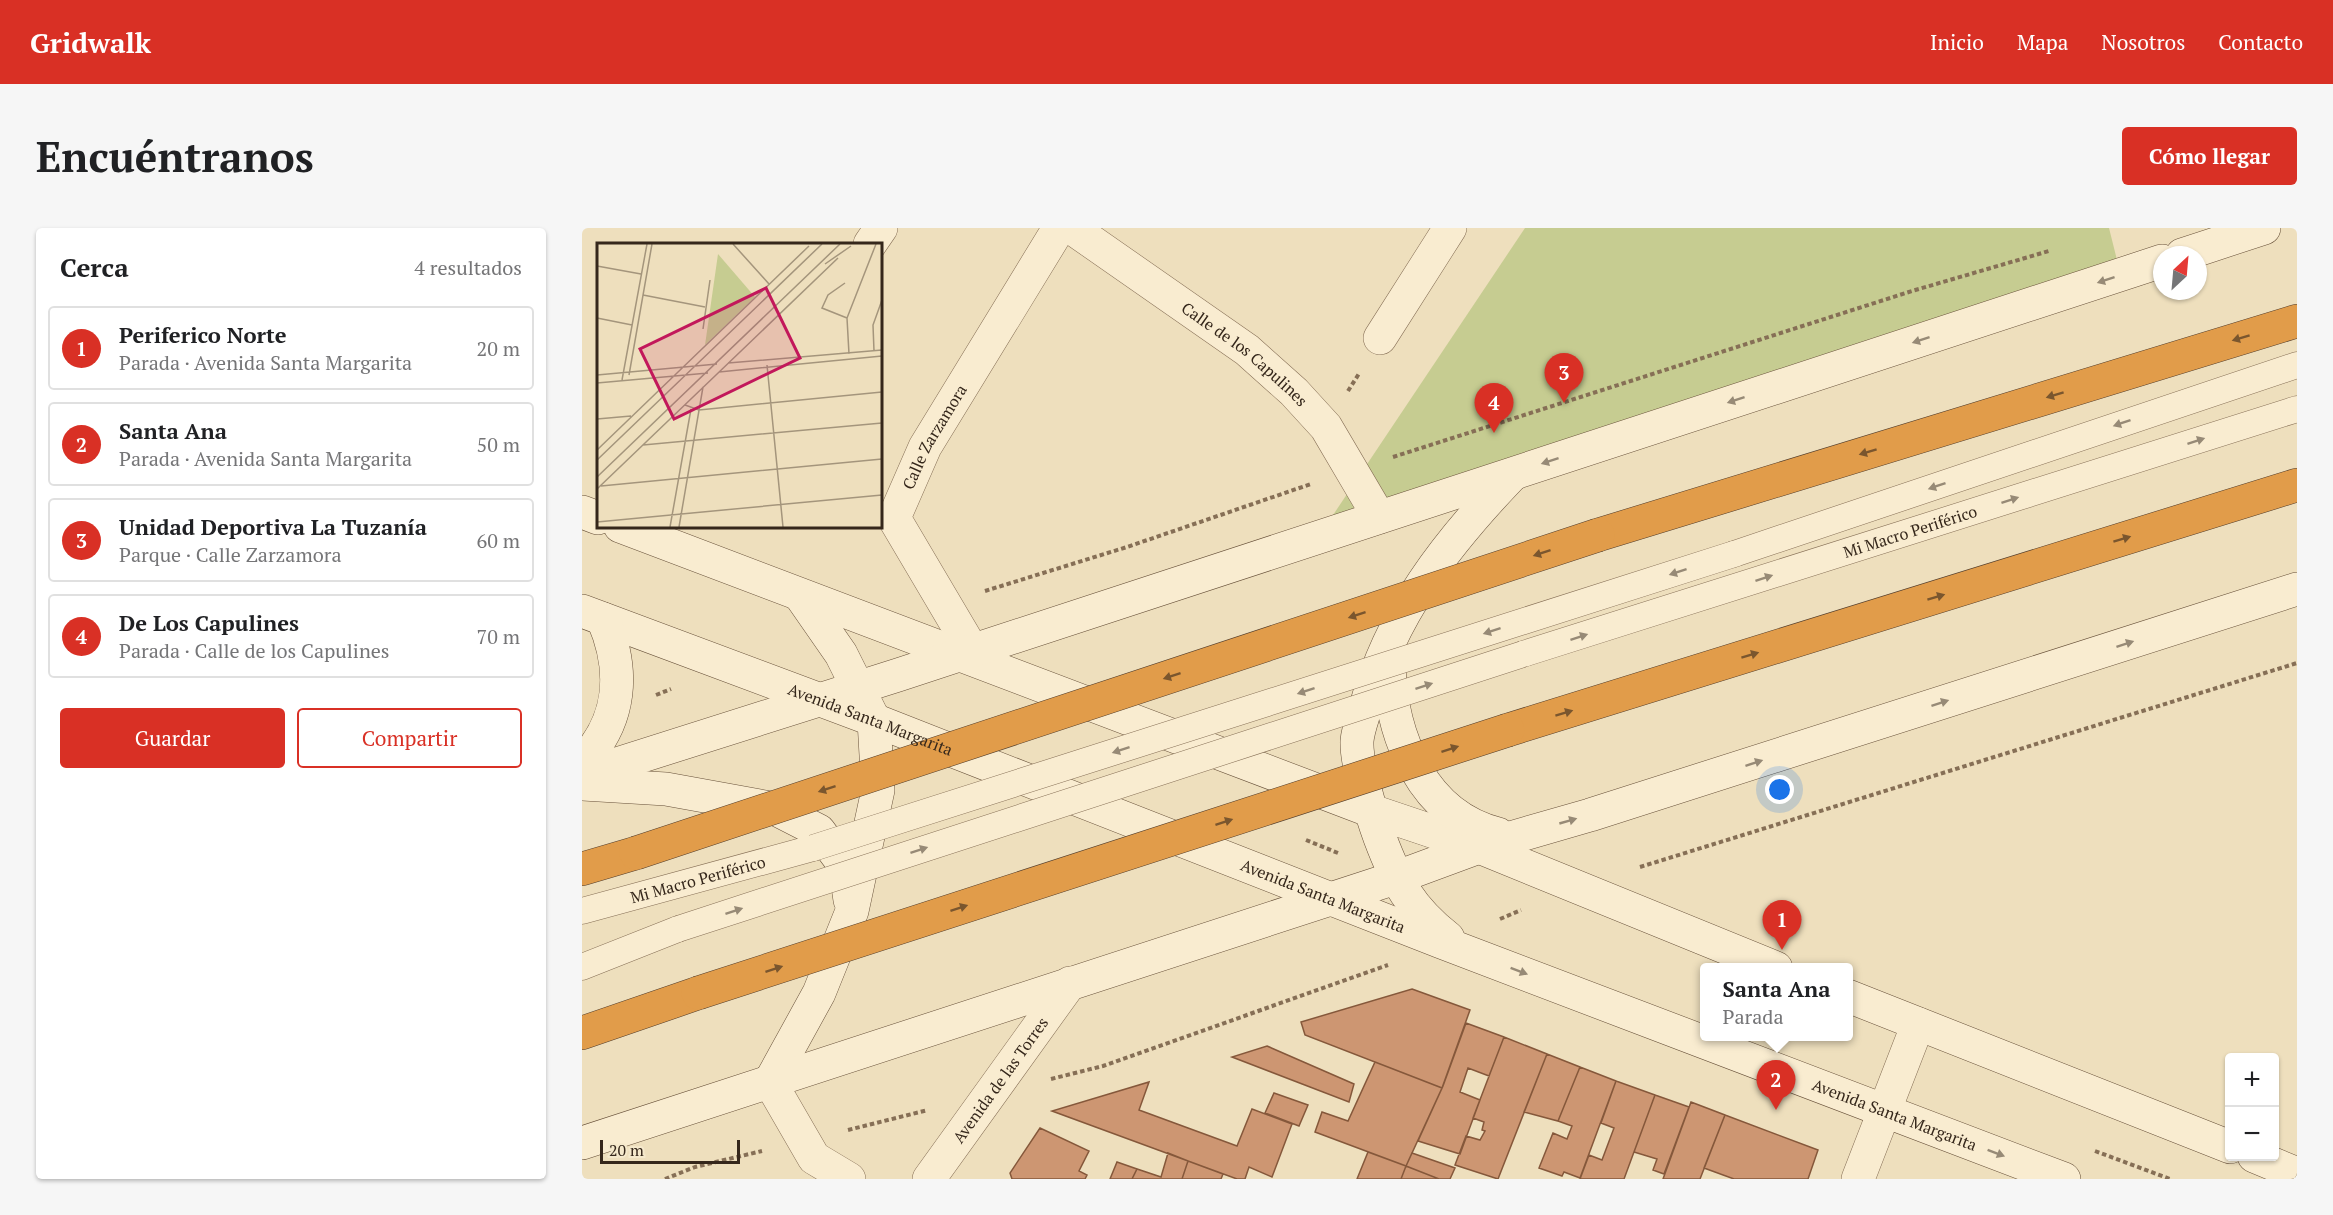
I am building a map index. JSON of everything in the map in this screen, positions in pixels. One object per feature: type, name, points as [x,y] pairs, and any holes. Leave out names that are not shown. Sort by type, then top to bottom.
[{"type":"highway","points":[[582,869],[1598,535],[2297,321]]},
{"type":"highway","points":[[582,1033],[1508,730],[2297,485]]},
{"type":"main road","points":[[871,243],[881,228]]},
{"type":"main road","name":"Calle Zarzamora","points":[[965,652],[894,518],[925,447],[1059,228]]},
{"type":"main road","name":"Calle de los Capulines","points":[[1072,228],[1247,350],[1294,392],[1326,428],[1378,517]]},
{"type":"main road","points":[[1380,338],[1450,228]]},
{"type":"main road","points":[[2207,247],[2264,228]]},
{"type":"main road","points":[[582,775],[2153,264]]},
{"type":"main road","points":[[1465,951],[1424,919],[1395,878],[1370,810],[1357,741],[1372,685],[1393,633],[1423,581],[1450,543],[1513,473]]},
{"type":"main road","points":[[582,512],[597,518]]},
{"type":"main road","points":[[632,528],[661,533],[800,595],[965,652],[1370,810],[1479,847],[1764,963]]},
{"type":"main road","points":[[582,1143],[1395,878],[1479,847],[1625,804],[2297,589]]},
{"type":"main road","points":[[770,1082],[819,993],[852,911],[878,790],[874,720],[841,654],[800,595]]},
{"type":"main road","points":[[582,762],[593,751],[615,710],[617,663],[612,640],[592,615]]},
{"type":"main road","name":"Avenida Santa Margarita","points":[[592,615],[874,720],[1330,899],[1700,1040]]},
{"type":"main road","points":[[1393,633],[1389,663],[1389,695],[1396,725],[1407,754],[1425,783],[1448,808],[1476,828],[1512,837]]},
{"type":"main road","points":[[582,784],[666,789],[776,809],[819,831],[845,866],[852,911]]},
{"type":"main road","name":"Avenida de las Torres","points":[[929,1179],[1070,983]]},
{"type":"main road","points":[[1853,998],[2225,1145]]},
{"type":"main road","points":[[1858,1179],[1918,1024]]},
{"type":"main road","name":"Avenida Santa Margarita","points":[[1702,1041],[2064,1179]]},
{"type":"main road","points":[[770,1082],[807,1169],[849,1179]]},
{"type":"main road","points":[[2266,1161],[2297,1174]]},
{"type":"lane","name":"Mi Macro Periférico","points":[[582,911],[813,848],[1734,554],[2297,364]]},
{"type":"lane","name":"Mi Macro Periférico","points":[[582,968],[678,929],[1523,654],[2297,409]]},
{"type":"path","points":[[1326,428],[1380,338]]},
{"type":"green space","points":[[1525,228],[2109,228],[2120,272],[1321,533]]},
{"type":"building","points":[[1412,989],[1470,1010],[1442,1088],[1305,1035],[1301,1022]]},
{"type":"building","points":[[1466,1023],[1504,1037],[1489,1076],[1468,1068],[1460,1092],[1480,1100],[1460,1154],[1418,1141],[1443,1086]]},
{"type":"building","points":[[1504,1037],[1547,1054],[1498,1179],[1455,1165],[1466,1136],[1480,1140],[1485,1131],[1482,1130],[1484,1122],[1473,1118]]},
{"type":"building","points":[[1267,1046],[1354,1084],[1349,1102],[1232,1057]]},
{"type":"building","points":[[1547,1054],[1580,1067],[1558,1121],[1524,1112]]},
{"type":"building","points":[[1375,1062],[1442,1088],[1406,1166],[1315,1132],[1322,1112],[1348,1121]]},
{"type":"building","points":[[1580,1067],[1616,1081],[1580,1178],[1564,1172],[1562,1176],[1539,1168],[1553,1133],[1567,1139],[1572,1126],[1558,1121]]},
{"type":"building","points":[[1616,1081],[1655,1095],[1624,1179],[1580,1179],[1589,1155],[1602,1160],[1614,1128],[1601,1123]]},
{"type":"building","points":[[1149,1082],[1139,1110],[1237,1146],[1252,1109],[1292,1124],[1272,1177],[1249,1167],[1245,1179],[1237,1179],[1052,1111]]},
{"type":"building","points":[[1274,1093],[1308,1105],[1299,1126],[1265,1113]]},
{"type":"building","points":[[1655,1095],[1689,1107],[1664,1174],[1653,1170],[1657,1159],[1634,1152]]},
{"type":"building","points":[[1691,1102],[1725,1115],[1700,1179],[1663,1179]]},
{"type":"building","points":[[1725,1115],[1818,1150],[1808,1179],[1734,1179],[1704,1168]]},
{"type":"building","points":[[1040,1128],[1089,1151],[1079,1171],[1087,1175],[1085,1179],[1012,1179],[1010,1173]]},
{"type":"building","points":[[1368,1152],[1406,1166],[1401,1179],[1357,1179]]},
{"type":"building","points":[[1168,1153],[1188,1161],[1182,1179],[1132,1179],[1137,1169],[1161,1177]]},
{"type":"building","points":[[1412,1153],[1455,1168],[1450,1179],[1439,1179],[1406,1166]]},
{"type":"building","points":[[1188,1161],[1223,1174],[1221,1179],[1182,1179]]},
{"type":"building","points":[[1117,1162],[1137,1169],[1132,1179],[1110,1179]]},
{"type":"building","points":[[1406,1166],[1439,1179],[1401,1179]]},
{"type":"place","name":"Unidad Deportiva La Tuzanía","points":[[1564,403]]},
{"type":"place","name":"De Los Capulines","points":[[1494,433]]},
{"type":"place","name":"Periferico Norte","points":[[1782,950]]},
{"type":"place","name":"Santa Ana","points":[[1776,1110]]}]
